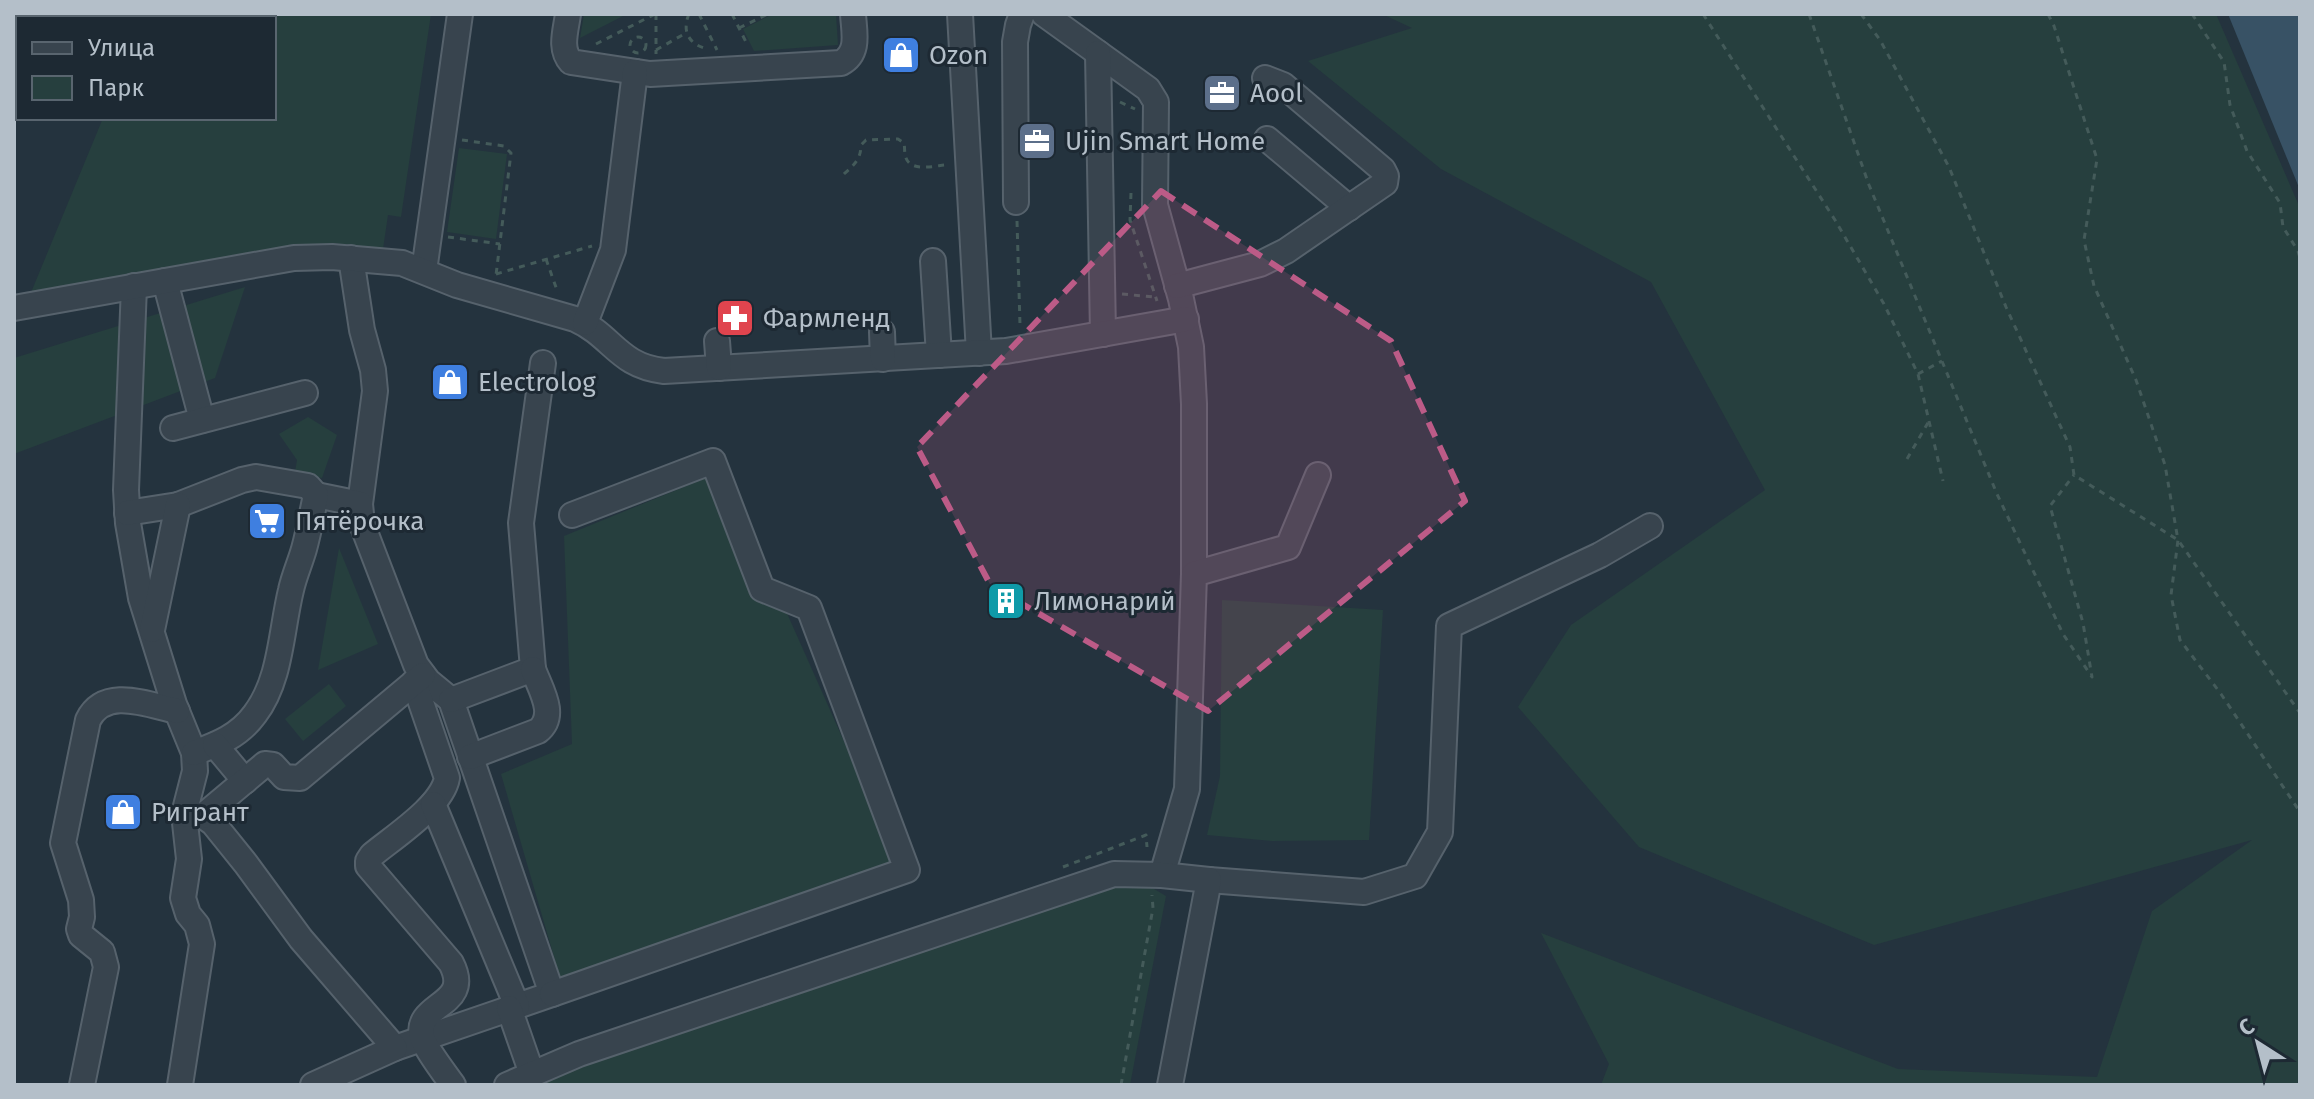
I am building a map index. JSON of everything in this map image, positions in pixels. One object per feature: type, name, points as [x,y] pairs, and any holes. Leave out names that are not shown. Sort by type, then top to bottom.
[{"type":"street","points":[[424,271],[460,14]]},
{"type":"street","points":[[568,14],[563,49],[567,58],[577,64],[651,60],[727,70],[845,61],[855,46],[853,14]]},
{"type":"street","points":[[960,14],[979,353]]},
{"type":"street","points":[[1016,202],[1015,42],[1022,14]]},
{"type":"street","points":[[1054,31],[1098,53],[1148,89],[1156,102],[1156,216],[1177,307],[1191,347],[1194,574],[1187,789],[1162,875]]},
{"type":"street","points":[[1098,53],[1103,334]]},
{"type":"street","points":[[575,319],[610,258],[617,204],[651,60]]},
{"type":"street","points":[[14,308],[294,258],[351,258],[402,263],[447,282],[494,284],[575,319],[630,362],[664,371],[1020,349],[1103,334],[1177,307],[1269,260],[1382,186],[1385,173],[1312,110],[1306,117],[1298,118],[1265,86]]},
{"type":"street","points":[[1267,139],[1349,208]]},
{"type":"street","points":[[351,258],[362,330],[375,380],[360,504],[365,535],[416,665],[447,778],[444,790],[433,804],[372,855],[368,866],[451,963],[456,974],[454,993],[426,1019],[422,1028],[422,1038],[453,1085]]},
{"type":"street","points":[[933,261],[939,355]]},
{"type":"street","points":[[165,281],[202,420]]},
{"type":"street","points":[[134,286],[126,490],[139,590],[162,646],[177,711],[204,749],[245,781]]},
{"type":"street","points":[[882,332],[883,359]]},
{"type":"street","points":[[717,341],[719,368]]},
{"type":"street","points":[[470,757],[538,731],[546,725],[549,716],[533,669],[521,523],[543,363]]},
{"type":"street","points":[[173,428],[305,393]]},
{"type":"street","points":[[313,1085],[422,1038],[907,870],[809,608],[762,589],[713,461],[572,515]]},
{"type":"street","points":[[1194,574],[1288,547],[1318,475]]},
{"type":"street","points":[[127,513],[178,505],[256,477],[308,486],[316,495],[360,504]]},
{"type":"street","points":[[180,1085],[202,944],[197,925],[188,914],[183,898],[194,815],[195,771],[204,749],[234,735],[246,725],[271,686],[291,589],[305,546],[316,495]]},
{"type":"street","points":[[162,646],[178,505]]},
{"type":"street","points":[[507,1085],[579,1054],[1114,874],[1162,875],[1364,892],[1415,876],[1440,832],[1449,626],[1600,555],[1650,526]]},
{"type":"street","points":[[451,700],[533,669]]},
{"type":"street","points":[[418,679],[451,700],[552,994]]},
{"type":"street","points":[[194,815],[265,764],[273,765],[289,779],[300,778],[418,679]]},
{"type":"street","points":[[82,1085],[106,967],[102,952],[81,935],[81,900],[63,843],[88,720],[100,704],[116,699],[177,711]]},
{"type":"street","points":[[433,804],[513,1007],[532,1074]]},
{"type":"street","points":[[194,815],[213,823],[301,939],[395,1048]]},
{"type":"street","points":[[1170,1085],[1209,880]]},
{"type":"path","points":[[567,58],[655,14]]},
{"type":"path","points":[[651,60],[655,14]]},
{"type":"path","points":[[689,14],[686,33],[692,42],[700,47],[716,47]]},
{"type":"path","points":[[699,14],[727,70]]},
{"type":"path","points":[[732,14],[759,68]]},
{"type":"path","points":[[739,28],[768,14]]},
{"type":"path","points":[[1703,14],[1835,220],[1884,304],[1918,374],[1943,481]]},
{"type":"path","points":[[1809,14],[1869,185],[2003,508],[2063,634],[2092,677],[2083,623],[2050,506],[2074,475],[2070,447],[2006,307],[1949,167],[1880,40],[1861,14]]},
{"type":"path","points":[[2048,14],[2097,159],[2084,240],[2094,286],[2136,380],[2165,465],[2178,540],[2171,595],[2180,640],[2221,694],[2300,812]]},
{"type":"path","points":[[2192,14],[2224,62],[2230,105],[2247,151],[2280,203],[2283,227],[2300,258]]},
{"type":"path","points":[[628,27],[634,38]]},
{"type":"path","points":[[651,60],[686,33]]},
{"type":"path","points":[[634,38],[630,44],[635,52],[642,52],[646,46]]},
{"type":"path","points":[[634,38],[643,39],[651,60]]},
{"type":"path","points":[[1098,93],[1156,118]]},
{"type":"path","points":[[442,137],[504,146],[510,150],[512,156],[494,284]]},
{"type":"path","points":[[844,174],[857,162],[861,145],[866,140],[900,140],[904,143],[907,160],[915,166],[968,164]]},
{"type":"path","points":[[1154,188],[1131,193],[1130,215],[1155,297],[1177,307]]},
{"type":"path","points":[[1016,202],[1020,349]]},
{"type":"path","points":[[429,234],[500,244]]},
{"type":"path","points":[[494,284],[546,259],[614,240]]},
{"type":"path","points":[[546,259],[575,319]]},
{"type":"path","points":[[1102,293],[1155,297],[1177,307]]},
{"type":"path","points":[[1918,374],[1942,361]]},
{"type":"path","points":[[1907,459],[1929,421]]},
{"type":"path","points":[[2074,475],[2178,540],[2300,713]]},
{"type":"highlighted area","points":[[1161,191],[1391,341],[1465,501],[1208,711],[991,586],[917,447]]},
{"type":"green space","points":[[431,14],[401,217],[388,215],[383,249],[333,243],[30,295],[102,120],[276,120],[276,16],[40,16]]},
{"type":"green space","points":[[584,14],[627,14],[580,38]]},
{"type":"green space","points":[[773,14],[836,14],[838,45],[754,51],[743,29]]},
{"type":"green space","points":[[1382,14],[2216,14],[2300,208],[2300,1085],[1601,1085],[1609,1064],[1541,933],[1898,1069],[2097,1077],[2152,911],[2252,840],[1874,945],[1639,847],[1518,707],[1571,625],[1765,490],[1651,282],[1441,169],[1308,61],[1412,28]]},
{"type":"green space","points":[[459,148],[507,154],[496,239],[447,232]]},
{"type":"green space","points":[[245,287],[215,378],[14,454],[14,358]]},
{"type":"green space","points":[[308,417],[337,435],[322,478],[295,472],[297,460],[279,434]]},
{"type":"green space","points":[[706,478],[761,597],[786,611],[899,865],[563,988],[501,774],[572,744],[564,536]]},
{"type":"green space","points":[[339,548],[378,644],[318,670]]},
{"type":"green space","points":[[1222,600],[1383,610],[1369,840],[1272,841],[1207,835],[1220,776]]},
{"type":"green space","points":[[329,684],[346,706],[303,741],[285,719]]},
{"type":"green space","points":[[1132,876],[1166,896],[1130,1085],[530,1085],[583,1064]]},
{"type":"water","points":[[2228,14],[2300,14],[2300,190]]},
{"type":"place","name":"Ozon","points":[[901,55]]},
{"type":"place","name":"Aool","points":[[1222,93]]},
{"type":"place","name":"Ujin Smart Home","points":[[1037,141]]},
{"type":"place","name":"Фармленд","points":[[735,318]]},
{"type":"place","name":"Electrolog","points":[[450,382]]},
{"type":"place","name":"Пятёрочка","points":[[267,521]]},
{"type":"place","name":"Лимонарий","points":[[1006,601]]},
{"type":"place","name":"Ригрант","points":[[123,812]]}]
